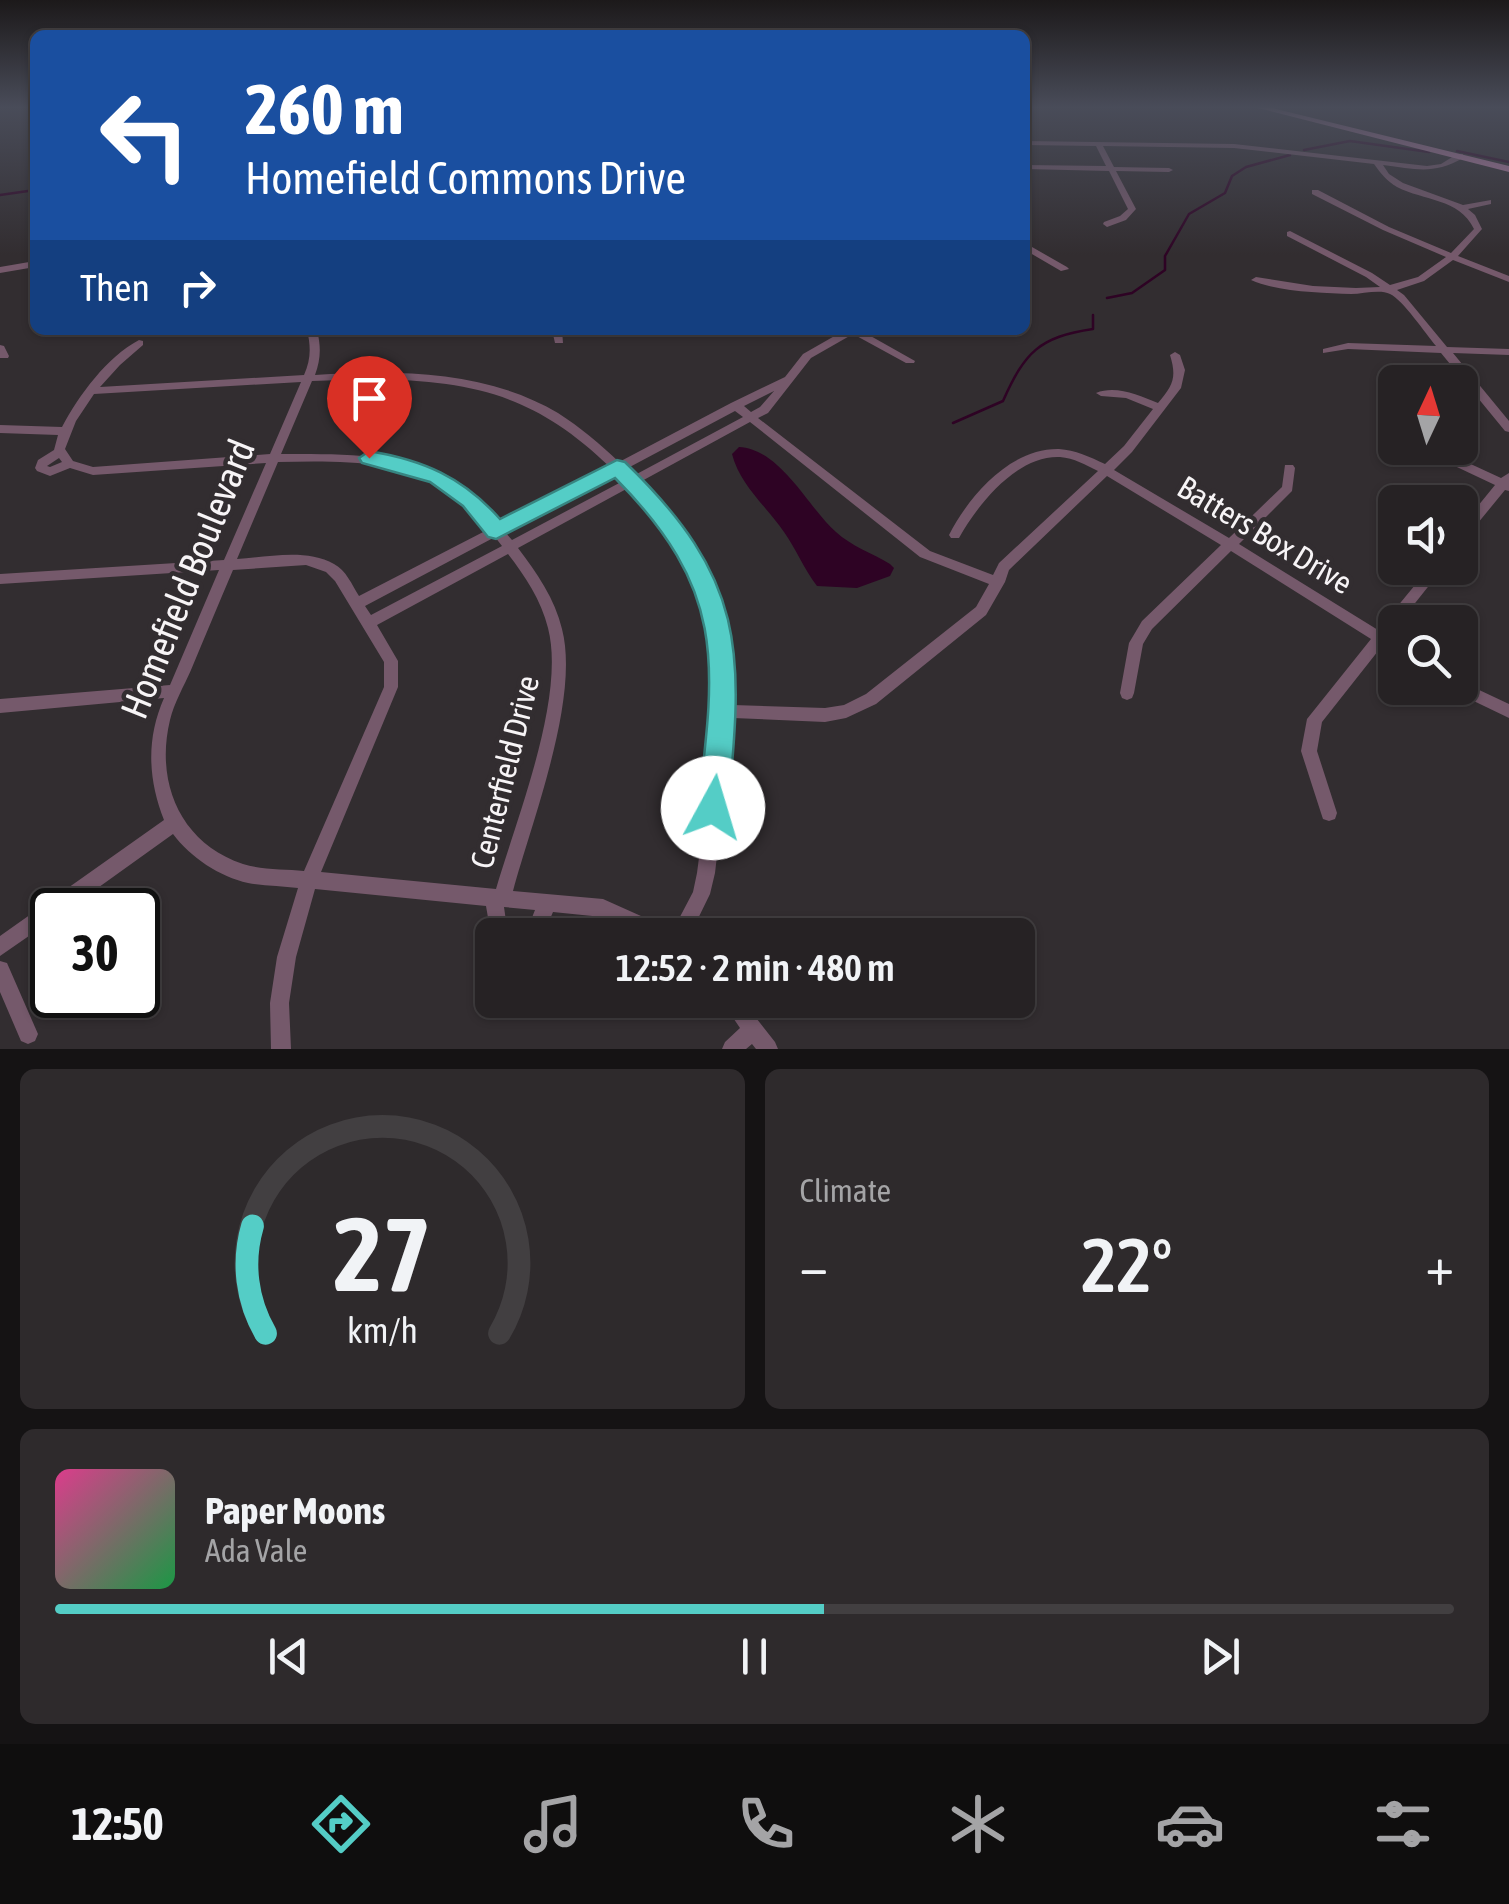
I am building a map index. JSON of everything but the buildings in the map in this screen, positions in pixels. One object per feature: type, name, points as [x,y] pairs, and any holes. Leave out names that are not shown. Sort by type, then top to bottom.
[{"type":"main road","points":[[1464,157],[1509,169]]},
{"type":"street","points":[[1102,157],[1132,209],[1123,218],[1107,224]]},
{"type":"street","points":[[1332,157],[1433,168],[1458,157]]},
{"type":"street","points":[[1256,280],[1292,286],[1390,288],[1423,279],[1478,229],[1478,223],[1462,208],[1402,187],[1385,176],[1377,163]]},
{"type":"street","points":[[1030,167],[1168,170]]},
{"type":"street","points":[[1314,192],[1400,237],[1509,279]]},
{"type":"street","points":[[1462,208],[1488,202]]},
{"type":"street","points":[[1290,234],[1390,288],[1507,423]]},
{"type":"street","points":[[1030,249],[1064,269]]},
{"type":"street","points":[[0,270],[30,265]]},
{"type":"street","name":"Homefield Boulevard","points":[[314,335],[316,354],[308,378],[163,718],[156,761],[164,803],[174,823],[204,854],[225,868],[260,878],[603,908],[626,918]]},
{"type":"street","points":[[368,624],[764,410],[806,356],[844,335]]},
{"type":"street","points":[[862,335],[910,361]]},
{"type":"street","name":"Centerfield Drive","points":[[139,342],[116,360],[65,432],[65,458],[93,471],[349,458],[405,464],[456,488],[510,547],[550,606],[556,623],[560,675],[498,898]]},
{"type":"street","points":[[1326,351],[1348,346],[1509,352]]},
{"type":"street","points":[[724,711],[825,715],[846,712],[871,698],[981,610],[1011,559],[1105,471],[1160,408],[1179,379],[1175,355]]},
{"type":"street","points":[[94,390],[412,376],[488,388],[560,419],[617,467],[679,534],[703,577],[720,630],[724,711],[706,873],[702,894],[689,918]]},
{"type":"street","points":[[356,604],[792,376]]},
{"type":"street","points":[[1101,393],[1128,395],[1160,408]]},
{"type":"street","points":[[735,405],[924,554],[998,582]]},
{"type":"street","points":[[0,429],[65,432]]},
{"type":"street","name":"Batters Box Drive","points":[[955,534],[970,506],[1035,454],[1069,454],[1230,544],[1378,636]]},
{"type":"street","points":[[1467,465],[1507,482],[1478,516]]},
{"type":"street","points":[[1127,694],[1136,643],[1147,625],[1288,488],[1290,468]]},
{"type":"street","points":[[0,578],[292,559],[320,563],[340,578],[391,661],[391,687],[310,883],[284,959],[278,994],[281,1049]]},
{"type":"street","points":[[1406,605],[1422,585]]},
{"type":"street","points":[[1330,812],[1310,750],[1310,732],[1326,703],[1378,639]]},
{"type":"street","points":[[0,706],[174,691]]},
{"type":"street","points":[[1478,695],[1509,710]]},
{"type":"street","points":[[0,947],[174,823]]},
{"type":"street","points":[[498,898],[499,918]]},
{"type":"street","points":[[541,918],[548,902]]},
{"type":"street","points":[[0,970],[28,1034]]},
{"type":"street","points":[[744,1018],[768,1049]]},
{"type":"street","points":[[732,1049],[753,1029]]},
{"type":"shaded area","points":[[739,447],[754,450],[781,469],[836,532],[890,564],[894,568],[890,576],[857,588],[817,586],[784,532],[741,476],[732,454]]},
{"type":"waterway","points":[[1107,298],[1132,293],[1165,270],[1165,256],[1189,214],[1225,193],[1232,176],[1246,167],[1283,157]]},
{"type":"waterway","points":[[1485,157],[1509,162]]},
{"type":"waterway","points":[[0,195],[30,191]]},
{"type":"waterway","points":[[953,423],[1003,401],[1019,370],[1036,350],[1059,337],[1093,329],[1093,315]]},
{"type":"route","points":[[369,458],[405,464],[437,477],[471,500],[496,530],[617,467],[652,501],[692,554],[720,630],[725,670],[724,711],[713,808]]}]
